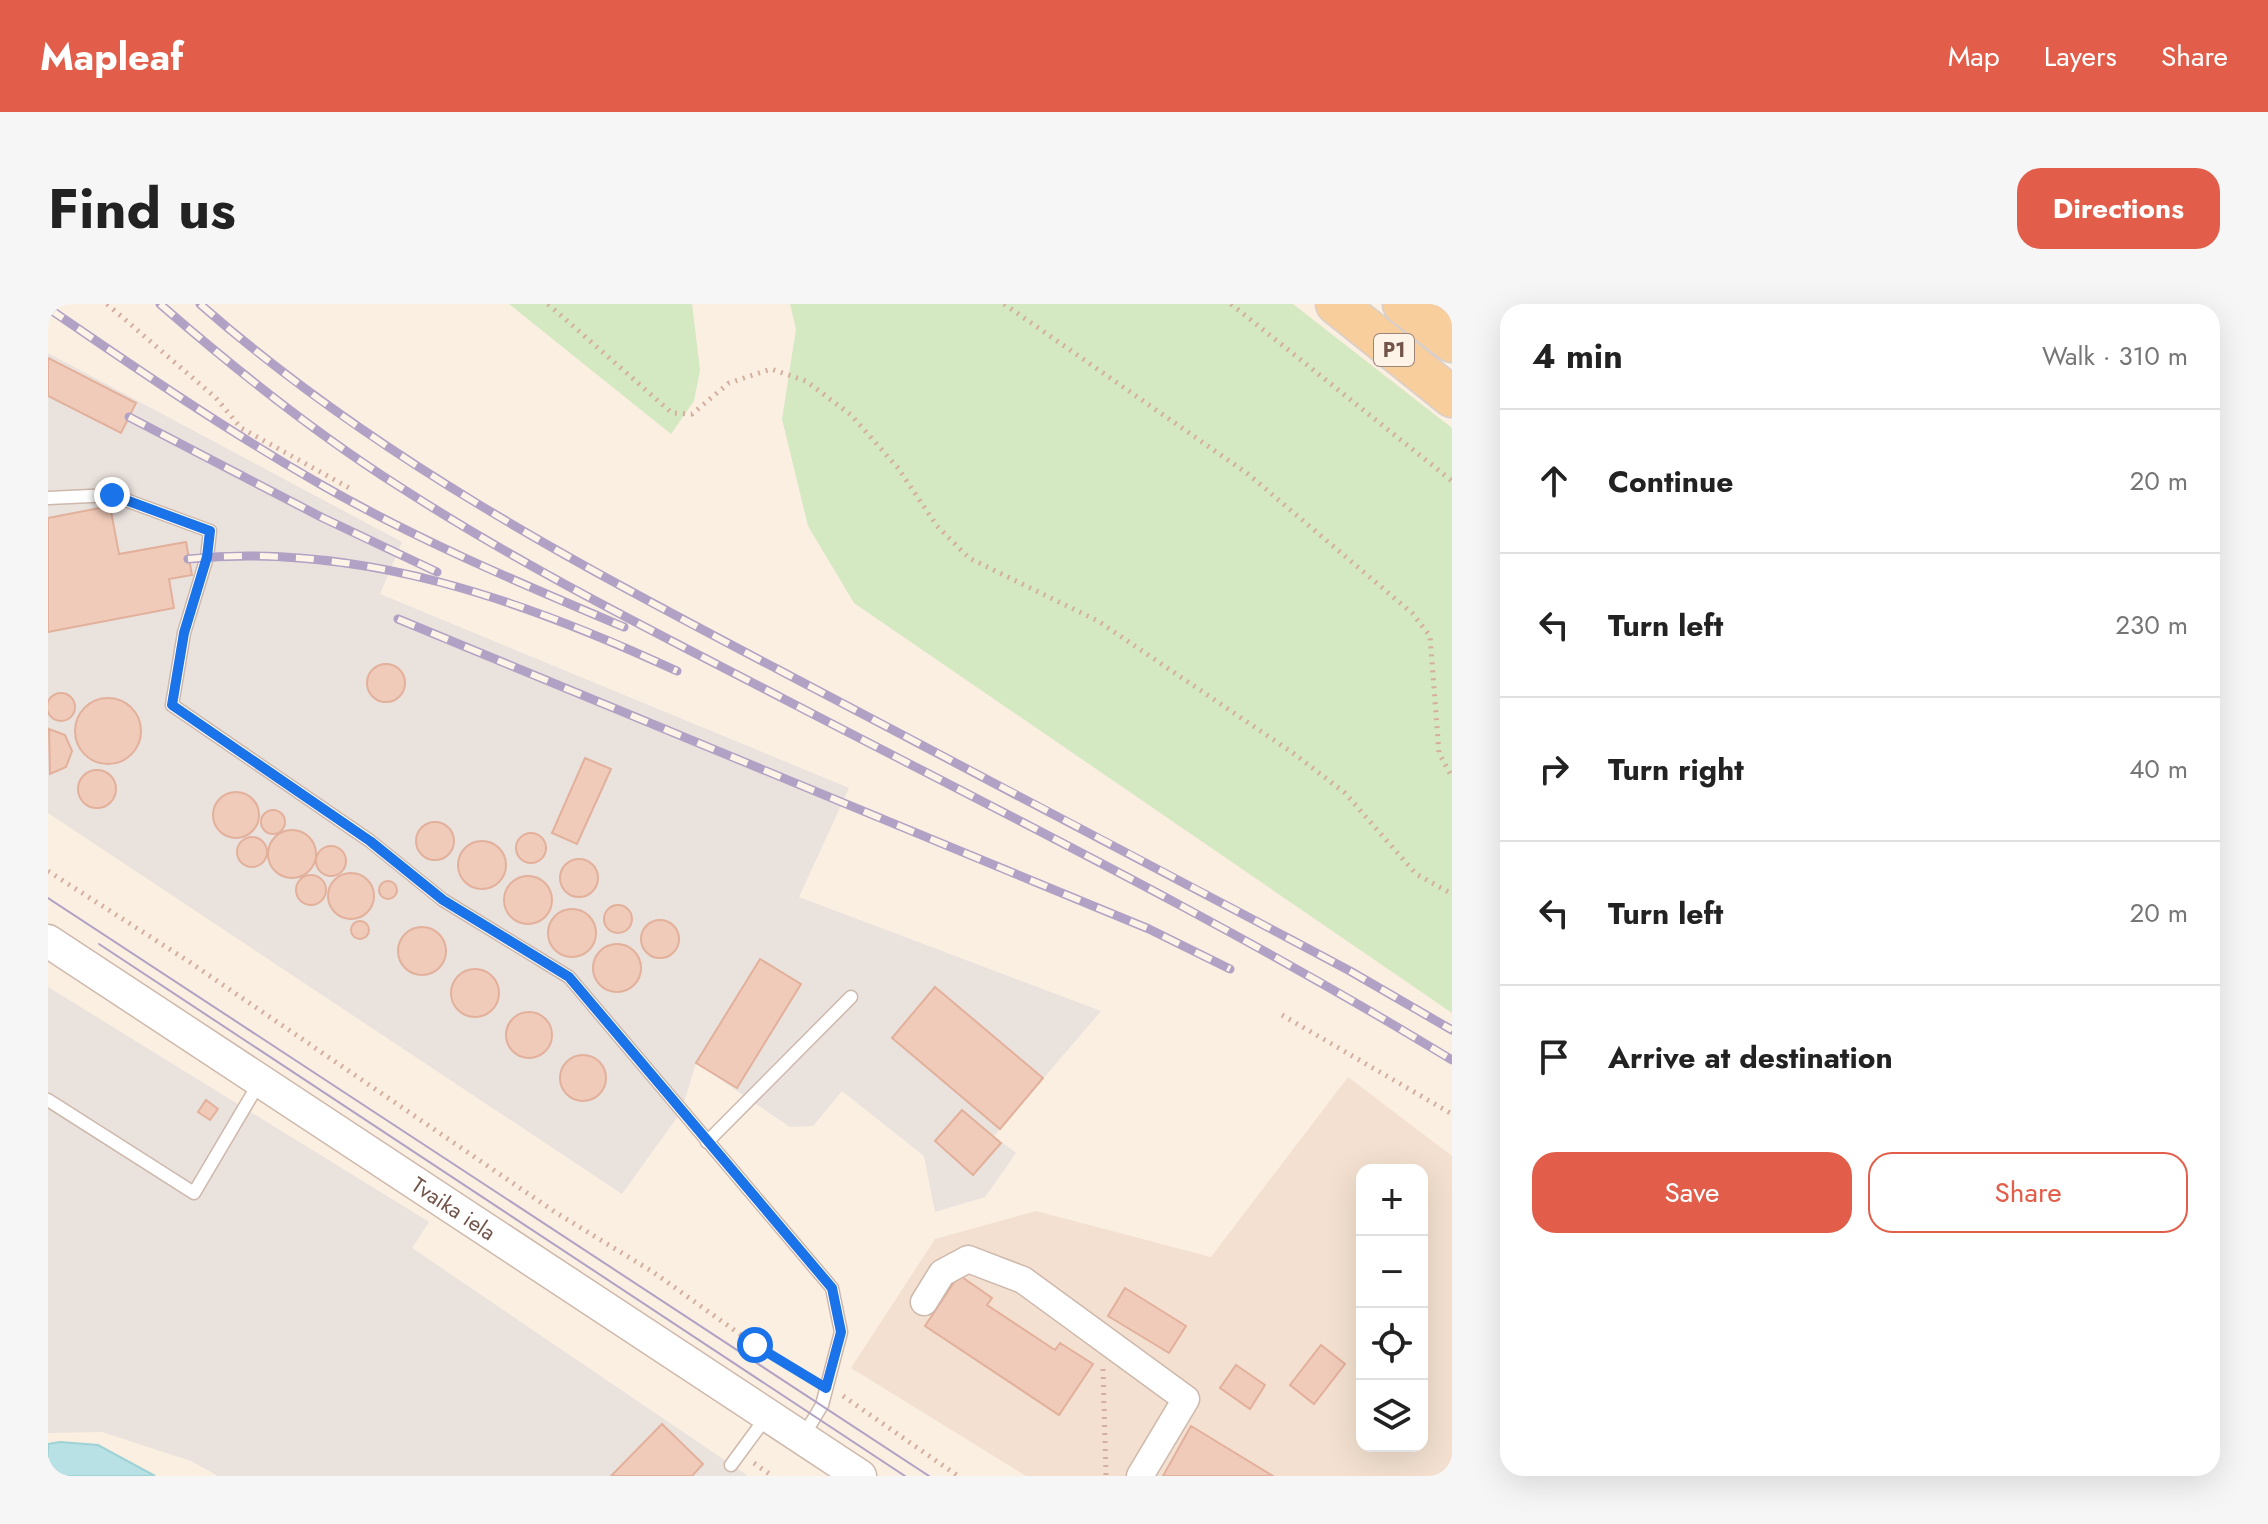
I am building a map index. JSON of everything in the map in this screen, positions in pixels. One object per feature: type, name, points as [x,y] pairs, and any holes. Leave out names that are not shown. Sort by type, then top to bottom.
[{"type":"main road","name":"P1","points":[[1336,304],[1452,397]]},
{"type":"main road","name":"P1","points":[[1403,304],[1452,342]]},
{"type":"street","name":"Tvaika iela","points":[[48,941],[860,1476]]},
{"type":"street","points":[[924,1302],[942,1273],[968,1259],[1023,1280],[1186,1399],[1140,1476]]},
{"type":"lane","points":[[48,498],[112,495],[210,531],[207,557],[184,633],[172,705],[370,841],[443,900],[569,977],[832,1288],[841,1332],[822,1405],[802,1438]]},
{"type":"lane","points":[[707,1142],[851,997]]},
{"type":"lane","points":[[48,1100],[194,1193],[261,1080]]},
{"type":"lane","points":[[731,1465],[767,1415]]},
{"type":"path","points":[[107,304],[216,398],[241,428],[353,490]]},
{"type":"path","points":[[548,304],[672,413],[692,414],[729,383],[771,369],[806,381],[851,415],[898,468],[937,526],[969,558],[1098,621],[1293,753],[1345,793],[1416,874],[1452,894]]},
{"type":"path","points":[[1004,304],[1248,474],[1412,613],[1430,636],[1439,753],[1452,777]]},
{"type":"path","points":[[1231,304],[1452,481]]},
{"type":"path","points":[[48,871],[188,961],[555,1212],[665,1281],[755,1345],[848,1399],[958,1476]]},
{"type":"path","points":[[1282,1015],[1452,1114]]},
{"type":"path","points":[[1103,1338],[1106,1476]]},
{"type":"shaded area","points":[[48,353],[402,542],[380,594],[849,788],[799,897],[1101,1011],[994,1136],[1016,1153],[985,1197],[935,1212],[924,1156],[842,1091],[813,1126],[790,1127],[696,1063],[681,1112],[622,1194],[48,813]]},
{"type":"shaded area","points":[[48,987],[429,1222],[412,1248],[748,1476],[218,1476],[191,1461],[102,1432],[48,1433]]},
{"type":"shaded area","points":[[1348,1077],[1452,1156],[1452,1476],[1026,1476],[851,1368],[935,1239],[1036,1211],[1211,1257]]},
{"type":"green space","points":[[509,304],[692,304],[700,370],[694,401],[671,434]]},
{"type":"green space","points":[[790,304],[1293,304],[1452,428],[1452,1013],[854,603],[808,526],[782,419],[796,329]]},
{"type":"water","points":[[48,1444],[98,1445],[155,1476],[48,1476]]},
{"type":"building","points":[[48,358],[136,403],[121,433],[48,396]]},
{"type":"building","points":[[110,506],[119,554],[186,542],[192,575],[169,579],[174,608],[48,632],[48,518]]},
{"type":"building","points":[[386,664],[399,670],[405,683],[399,696],[386,702],[373,696],[367,683],[373,670]]},
{"type":"building","points":[[61,693],[71,697],[75,707],[71,717],[61,721],[51,717],[47,707],[51,697]]},
{"type":"building","points":[[102,698],[114,698],[126,703],[136,713],[141,731],[139,744],[126,759],[114,764],[102,764],[90,759],[80,749],[75,737],[75,725],[80,713],[90,703]]},
{"type":"building","points":[[49,729],[65,735],[72,751],[66,767],[50,774]]},
{"type":"building","points":[[585,758],[611,769],[577,844],[552,833]]},
{"type":"building","points":[[97,770],[110,776],[116,789],[110,802],[97,808],[84,802],[78,789],[84,776]]},
{"type":"building","points":[[236,792],[253,798],[259,815],[253,832],[236,838],[219,832],[213,815],[219,798]]},
{"type":"building","points":[[268,810],[278,810],[285,817],[285,827],[278,834],[268,834],[261,827],[261,817]]},
{"type":"building","points":[[435,822],[448,828],[454,841],[448,854],[435,860],[422,854],[416,841],[422,828]]},
{"type":"building","points":[[292,830],[309,837],[316,854],[309,871],[292,878],[275,871],[268,854],[275,837]]},
{"type":"building","points":[[531,833],[542,837],[546,848],[542,859],[531,863],[520,859],[516,848],[520,837]]},
{"type":"building","points":[[252,837],[258,838],[266,846],[266,858],[258,866],[252,867],[246,866],[238,858],[237,852],[238,846],[246,838]]},
{"type":"building","points":[[482,841],[499,848],[506,865],[499,882],[482,889],[465,882],[458,865],[465,848]]},
{"type":"building","points":[[331,846],[337,847],[345,855],[345,867],[337,875],[331,876],[325,875],[317,867],[316,861],[317,855],[325,847]]},
{"type":"building","points":[[579,859],[592,865],[598,878],[592,891],[579,897],[566,891],[560,878],[566,865]]},
{"type":"building","points":[[351,873],[368,879],[374,896],[368,913],[351,919],[334,913],[328,896],[334,879]]},
{"type":"building","points":[[311,875],[317,876],[325,884],[325,896],[317,904],[311,905],[305,904],[297,896],[296,890],[297,884],[305,876]]},
{"type":"building","points":[[528,876],[545,883],[552,900],[545,917],[528,924],[511,917],[504,900],[511,883]]},
{"type":"building","points":[[384,881],[392,881],[397,890],[395,897],[384,899],[379,894],[379,886]]},
{"type":"building","points":[[618,905],[628,909],[632,919],[628,929],[618,933],[608,929],[604,919],[608,909]]},
{"type":"building","points":[[572,909],[589,916],[596,933],[589,950],[572,957],[555,950],[548,933],[555,916]]},
{"type":"building","points":[[660,920],[673,926],[679,939],[673,952],[660,958],[647,952],[641,939],[647,926]]},
{"type":"building","points":[[356,921],[364,921],[369,930],[367,937],[356,939],[351,934],[351,926]]},
{"type":"building","points":[[422,927],[439,934],[446,951],[439,968],[422,975],[405,968],[398,951],[405,934]]},
{"type":"building","points":[[617,944],[634,951],[641,968],[634,985],[617,992],[600,985],[593,968],[600,951]]},
{"type":"building","points":[[760,959],[801,984],[737,1088],[696,1063]]},
{"type":"building","points":[[475,969],[492,976],[499,993],[492,1010],[475,1017],[458,1010],[451,993],[458,976]]},
{"type":"building","points":[[935,987],[1043,1078],[1000,1129],[892,1038]]},
{"type":"building","points":[[529,1012],[545,1019],[552,1035],[545,1051],[529,1058],[513,1051],[506,1035],[513,1019]]},
{"type":"building","points":[[583,1055],[592,1056],[599,1062],[605,1069],[605,1087],[599,1094],[592,1100],[583,1101],[574,1100],[567,1094],[561,1087],[560,1078],[561,1069],[567,1062],[574,1056]]},
{"type":"building","points":[[206,1100],[218,1109],[210,1120],[198,1112]]},
{"type":"building","points":[[962,1110],[1001,1143],[973,1175],[935,1141]]},
{"type":"building","points":[[959,1275],[992,1298],[987,1305],[1055,1350],[1060,1343],[1093,1364],[1059,1415],[925,1326]]},
{"type":"building","points":[[1125,1288],[1186,1326],[1169,1353],[1108,1316]]},
{"type":"building","points":[[1321,1345],[1345,1364],[1314,1404],[1290,1385]]},
{"type":"building","points":[[1236,1365],[1265,1385],[1250,1409],[1220,1388]]},
{"type":"building","points":[[662,1424],[703,1464],[692,1476],[611,1476]]},
{"type":"building","points":[[1191,1426],[1273,1476],[1163,1476]]},
{"type":"tram line","points":[[48,898],[929,1476]]},
{"type":"tram line","points":[[99,944],[905,1476]]},
{"type":"railway","points":[[160,304],[247,377],[337,445],[493,544],[637,623],[1204,918],[1452,1060]]},
{"type":"railway","points":[[200,304],[336,411],[479,505],[553,548],[1350,971],[1452,1030]]},
{"type":"railway","points":[[48,308],[216,421],[357,504],[469,560],[624,627]]},
{"type":"railway","points":[[129,417],[321,517],[437,572]]},
{"type":"railway","points":[[188,559],[252,556],[315,559],[378,568],[500,600],[560,621],[677,671]]},
{"type":"railway","points":[[398,619],[1149,929],[1230,969]]},
{"type":"route","points":[[112,495],[210,531],[207,557],[184,633],[172,705],[370,841],[443,900],[569,977],[832,1288],[841,1332],[826,1388],[755,1345]]}]
